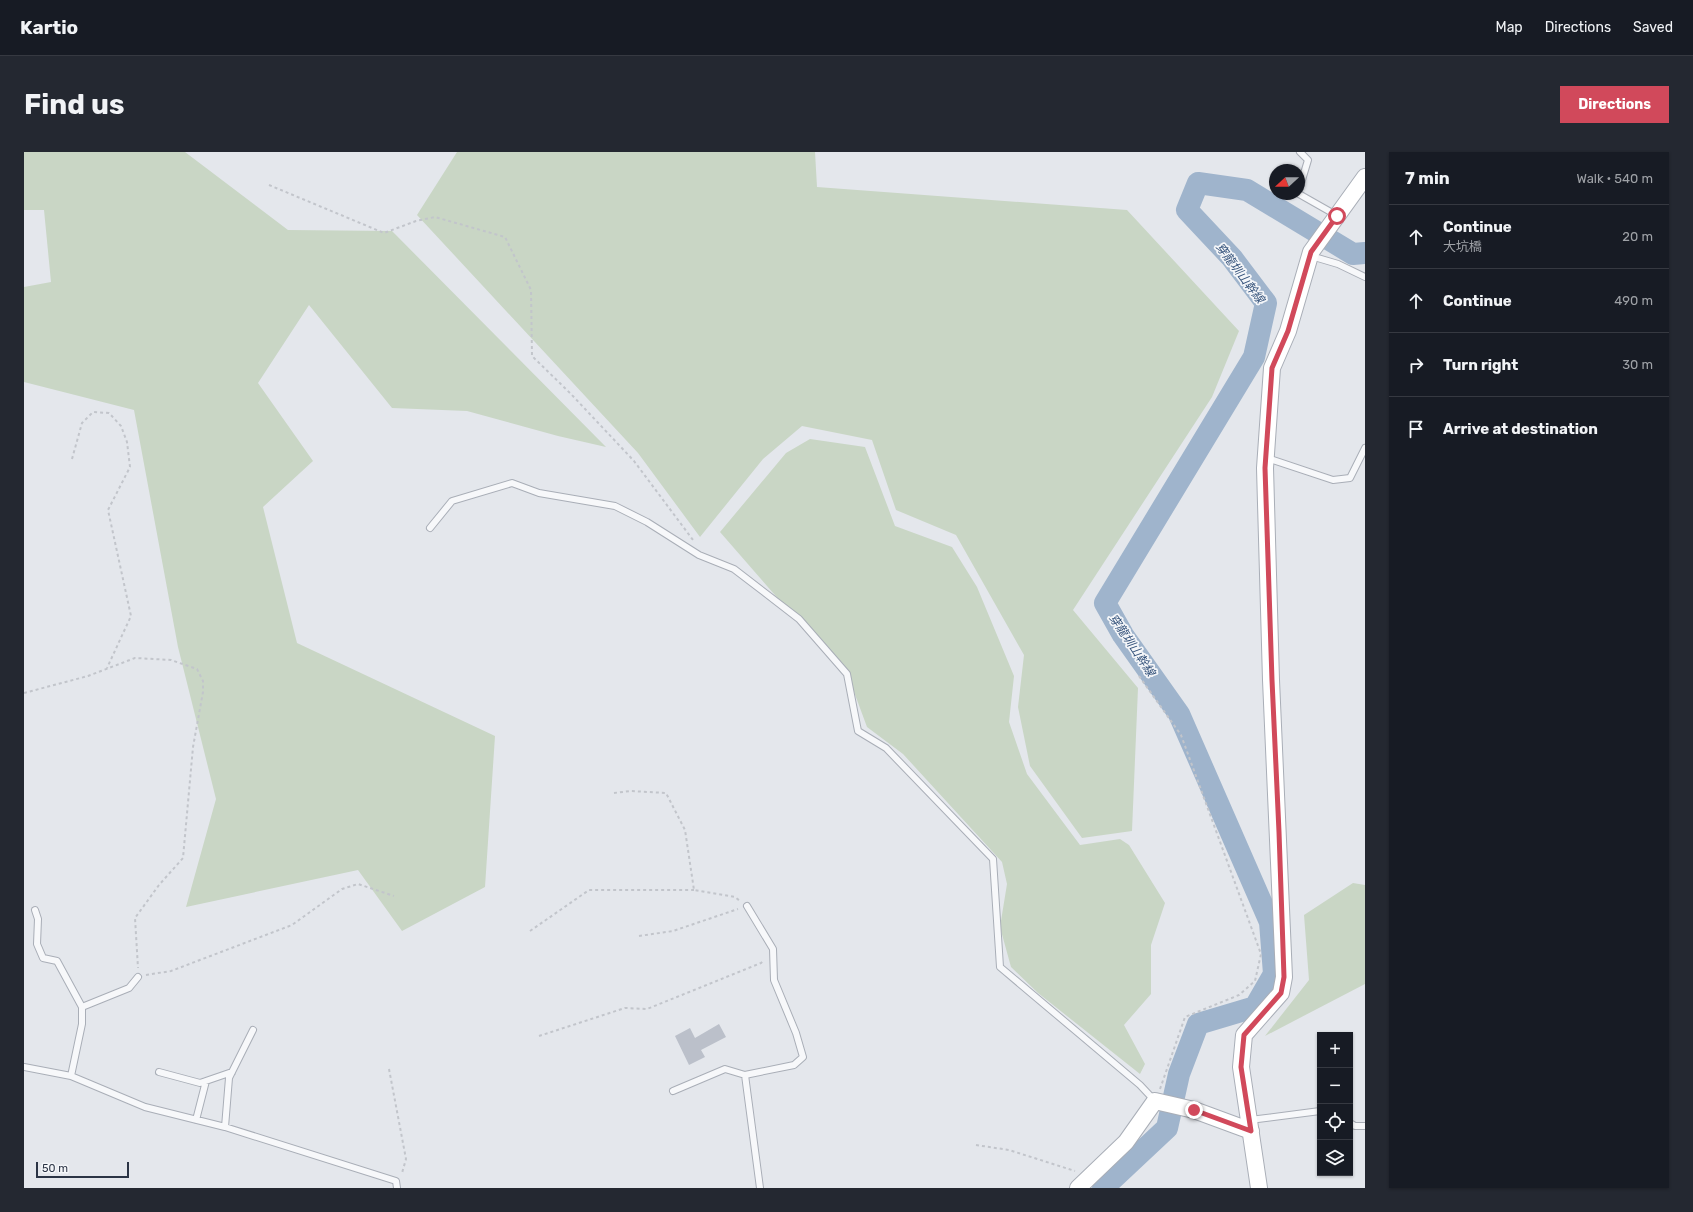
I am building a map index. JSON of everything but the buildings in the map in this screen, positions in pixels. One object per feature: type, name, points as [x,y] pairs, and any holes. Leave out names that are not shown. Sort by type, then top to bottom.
[{"type":"street","points":[[1259,1188],[1241,1067],[1244,1035],[1281,993],[1284,977],[1271,672],[1266,458],[1272,368],[1288,331],[1311,254],[1365,177]]},
{"type":"street","points":[[1078,1188],[1126,1142],[1155,1101],[1194,1110],[1250,1126]]},
{"type":"lane","points":[[1300,152],[1308,160],[1305,170]]},
{"type":"lane","points":[[1305,198],[1336,218]]},
{"type":"lane","points":[[1311,254],[1338,264],[1365,277]]},
{"type":"lane","points":[[1266,458],[1333,480],[1350,478],[1365,448]]},
{"type":"lane","points":[[430,528],[452,501],[512,483],[539,493],[615,506],[647,522],[699,555],[734,569],[798,619],[848,674],[858,731],[886,748],[993,859],[1000,967],[1140,1084],[1155,1101]]},
{"type":"lane","points":[[673,1091],[725,1069],[745,1074],[794,1065],[803,1057],[796,1033],[774,980],[774,949],[747,906]]},
{"type":"lane","points":[[35,910],[38,919],[37,944],[43,958],[57,961],[82,1007],[82,1024],[71,1076]]},
{"type":"lane","points":[[82,1007],[129,988],[138,977]]},
{"type":"lane","points":[[225,1127],[229,1078],[253,1030]]},
{"type":"lane","points":[[24,1067],[71,1076],[145,1106],[225,1127],[396,1181],[396,1188]]},
{"type":"lane","points":[[159,1072],[200,1083],[232,1072]]},
{"type":"lane","points":[[745,1074],[760,1188]]},
{"type":"lane","points":[[196,1120],[206,1081]]},
{"type":"lane","points":[[1250,1126],[1317,1112]]},
{"type":"lane","points":[[1353,1125],[1365,1126]]},
{"type":"path","points":[[269,185],[384,233],[416,221],[435,217],[505,237],[531,290],[532,356],[571,394],[634,461],[693,540],[699,555]]},
{"type":"path","points":[[72,459],[82,423],[93,412],[109,413],[121,426],[127,442],[130,467],[108,510],[131,616],[107,668]]},
{"type":"path","points":[[24,693],[88,676],[136,658],[171,660],[197,669],[203,681],[193,747],[183,858],[159,885],[135,918],[138,977],[171,971],[292,926],[342,889],[358,884],[394,896]]},
{"type":"path","points":[[1140,676],[1181,735],[1261,954],[1255,981],[1239,995],[1186,1016],[1155,1101]]},
{"type":"path","points":[[614,793],[666,793],[685,830],[694,890]]},
{"type":"path","points":[[530,931],[589,890],[694,890],[735,897],[747,906]]},
{"type":"path","points":[[639,936],[673,930],[747,906]]},
{"type":"path","points":[[539,1036],[625,1008],[647,1009],[761,963],[774,949]]},
{"type":"path","points":[[389,1069],[406,1159],[403,1172],[396,1181]]},
{"type":"path","points":[[976,1145],[1009,1150],[1090,1176]]},
{"type":"green space","points":[[24,152],[185,152],[288,230],[392,231],[606,447],[558,436],[467,411],[392,408],[309,305],[258,383],[313,461],[263,507],[297,643],[495,736],[485,887],[402,931],[358,870],[186,907],[216,799],[178,647],[134,410],[24,382],[24,287],[51,282],[44,210],[24,210]]},
{"type":"green space","points":[[457,152],[815,152],[817,187],[1127,210],[1239,331],[1212,397],[1073,610],[1138,688],[1132,831],[1082,838],[1030,766],[1018,707],[1024,655],[956,535],[896,510],[872,440],[802,426],[763,459],[700,537],[638,453],[417,215]]},
{"type":"green space","points":[[810,439],[865,447],[895,526],[952,547],[977,587],[1014,676],[1009,722],[1027,774],[1080,845],[1120,839],[1129,845],[1165,903],[1151,945],[1151,994],[1124,1025],[1145,1064],[1140,1074],[1038,993],[1011,967],[1000,927],[1007,884],[1002,862],[903,754],[867,727],[850,681],[720,532],[786,453]]},
{"type":"green space","points":[[1353,883],[1365,885],[1365,984],[1265,1036],[1309,980],[1304,915]]},
{"type":"waterway","name":"穿龍圳山幹線","points":[[1103,1188],[1167,1128],[1179,1074],[1198,1024],[1255,1007],[1274,974],[1270,922],[1179,714],[1123,635],[1105,603],[1254,357],[1266,303],[1232,258],[1187,210],[1198,183],[1247,190],[1353,254],[1365,253]]},
{"type":"route","points":[[1194,1110],[1251,1131],[1241,1067],[1244,1035],[1281,993],[1284,977],[1265,468],[1272,368],[1288,331],[1311,252],[1337,216]]}]
